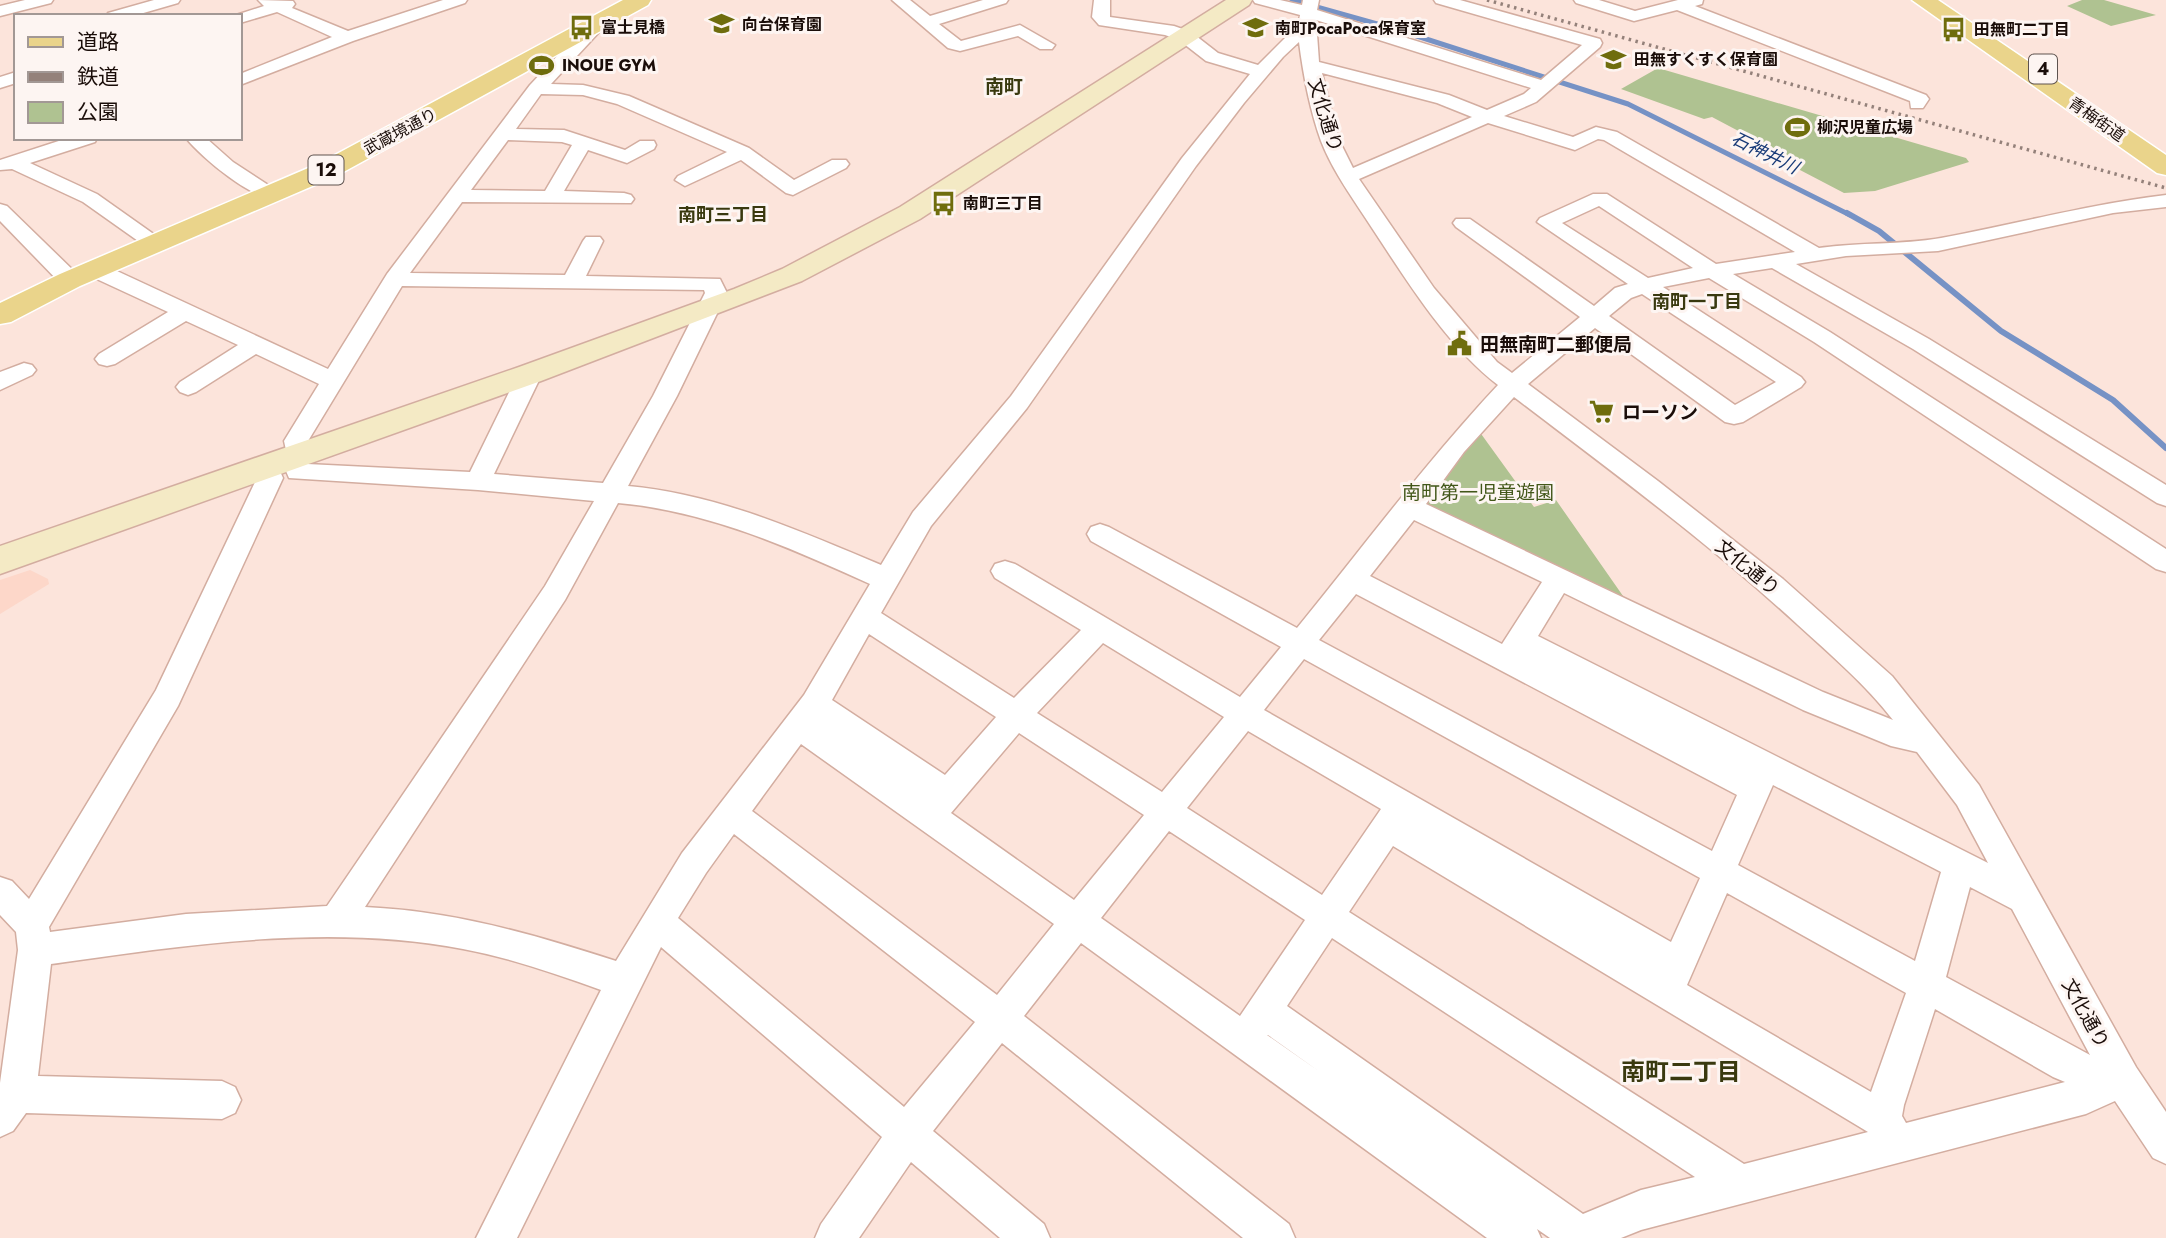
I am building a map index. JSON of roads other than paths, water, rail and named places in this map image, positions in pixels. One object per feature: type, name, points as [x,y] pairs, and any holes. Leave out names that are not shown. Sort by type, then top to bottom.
[{"type":"main road","name":"武蔵境通り","points":[[0,316],[70,280],[329,169],[640,0]]},
{"type":"main road","name":"青梅街道","points":[[1923,0],[2151,142]]},
{"type":"main road","name":"青梅街道","points":[[1941,0],[2151,142],[2166,167]]},
{"type":"street","points":[[7,13],[45,0]]},
{"type":"street","points":[[121,14],[172,0]]},
{"type":"street","points":[[242,17],[273,3],[304,0]]},
{"type":"street","points":[[242,79],[347,37],[459,0]]},
{"type":"street","points":[[900,0],[960,46],[1020,30],[1046,45]]},
{"type":"street","points":[[927,22],[1000,0]]},
{"type":"street","points":[[1102,0],[1100,17],[1105,21],[1159,28],[1185,36],[1212,57],[1260,71]]},
{"type":"street","points":[[0,560],[282,464],[792,275],[876,233],[1241,0]]},
{"type":"street","points":[[1261,0],[1309,10],[1543,86]]},
{"type":"street","points":[[1348,177],[1530,98],[1594,43],[1442,0]]},
{"type":"street","points":[[1582,0],[1634,16],[1699,0]]},
{"type":"street","points":[[273,3],[294,15],[347,37]]},
{"type":"street","points":[[1678,5],[1920,99],[1917,104]]},
{"type":"street","points":[[496,1238],[624,981],[694,863],[806,715],[922,519],[1015,408],[1238,99],[1309,10]]},
{"type":"street","name":"文化通り","points":[[1309,10],[1311,65],[1330,140],[1348,177],[1426,293],[1489,367],[1773,586],[1882,684],[1968,795],[2123,1080],[2166,1145]]},
{"type":"street","points":[[222,1100],[8,1106],[33,938],[168,697],[282,464],[395,279],[536,89],[596,25]]},
{"type":"street","points":[[1311,65],[1443,99],[1489,117],[1575,144],[1596,133],[1610,136],[1815,255]]},
{"type":"street","points":[[536,89],[583,90],[623,100],[742,152],[793,189],[839,164]]},
{"type":"street","points":[[504,134],[564,136],[627,157],[647,145]]},
{"type":"street","points":[[7,164],[82,140]]},
{"type":"street","points":[[197,140],[226,166],[272,194]]},
{"type":"street","points":[[551,197],[583,142]]},
{"type":"street","points":[[685,180],[742,152]]},
{"type":"street","points":[[7,164],[90,198],[155,244]]},
{"type":"street","points":[[458,196],[624,199]]},
{"type":"street","points":[[1463,223],[1734,416],[1793,382],[1547,222],[1600,198],[1712,271],[1834,344],[2166,562]]},
{"type":"street","points":[[835,1238],[907,1135],[1410,506],[1455,446],[1513,384],[1623,293],[1712,271],[1815,255],[1938,245],[2113,207],[2166,201]]},
{"type":"street","points":[[0,210],[70,280]]},
{"type":"street","points":[[573,281],[593,241]]},
{"type":"street","points":[[1775,261],[1921,344],[2166,497]]},
{"type":"street","points":[[96,270],[333,381]]},
{"type":"street","points":[[337,921],[555,593],[665,396],[716,293],[712,284],[395,279]]},
{"type":"street","points":[[107,359],[186,311]]},
{"type":"street","points":[[188,387],[254,345]]},
{"type":"street","points":[[0,382],[24,370]]},
{"type":"street","points":[[478,481],[530,374]]},
{"type":"street","points":[[282,464],[299,472],[478,481],[612,493],[699,507],[769,529],[886,579]]},
{"type":"street","points":[[1410,506],[1813,701],[1902,737],[1925,741]]},
{"type":"street","points":[[1100,534],[2066,1064],[2095,1075],[2123,1080]]},
{"type":"street","points":[[1005,571],[1243,713],[1395,815],[1672,979],[1890,1132]]},
{"type":"street","points":[[1351,579],[1514,650],[1761,778],[2022,897]]},
{"type":"street","points":[[1514,650],[1559,579]]},
{"type":"street","points":[[865,617],[1742,1185]]},
{"type":"street","points":[[938,804],[1017,714],[1100,628]]},
{"type":"street","points":[[806,715],[938,804],[1077,923],[1521,1238]]},
{"type":"street","points":[[1672,979],[1761,778]]},
{"type":"street","points":[[731,813],[1000,1019],[1275,1238]]},
{"type":"street","points":[[1243,1041],[1395,815]]},
{"type":"street","points":[[1890,1132],[1885,1105],[1926,985],[1959,866]]},
{"type":"street","points":[[0,892],[33,938]]},
{"type":"street","points":[[33,938],[337,921],[439,929],[486,938],[542,953],[624,981]]},
{"type":"street","points":[[657,922],[1030,1238]]},
{"type":"street","points":[[1264,1010],[1576,1237],[1642,1210],[1742,1185],[1890,1132],[2086,1095],[2123,1080]]},
{"type":"waterway","name":"石神井川","points":[[1292,0],[1395,29],[1628,104],[1850,215]]},
{"type":"waterway","name":"石神井川","points":[[1847,213],[1879,231],[2001,331],[2113,400],[2166,448]]},
{"type":"railway","points":[[1487,0],[2166,188]]},
{"type":"place","name":"向台保育園","points":[[722,24]]},
{"type":"place","name":"富士見橋","points":[[581,27]]},
{"type":"place","name":"南町PocaPoca保育室","points":[[1255,28]]},
{"type":"place","name":"田無町二丁目","points":[[1954,29]]},
{"type":"place","name":"田無すくすく保育園","points":[[1614,59]]},
{"type":"place","name":"INOUE GYM","points":[[542,65]]},
{"type":"place","name":"柳沢児童広場","points":[[1797,127]]},
{"type":"place","name":"南町三丁目","points":[[943,203]]},
{"type":"place","name":"田無南町二郵便局","points":[[1460,344]]},
{"type":"place","name":"ローソン","points":[[1602,412]]},
{"type":"district","name":"南町","points":[[1004,86]]},
{"type":"district","name":"南町三丁目","points":[[723,215]]},
{"type":"district","name":"南町一丁目","points":[[1697,302]]},
{"type":"district","name":"南町二丁目","points":[[1681,1072]]},
{"type":"park label","name":"南町第一児童遊園","points":[[1478,492]]}]
